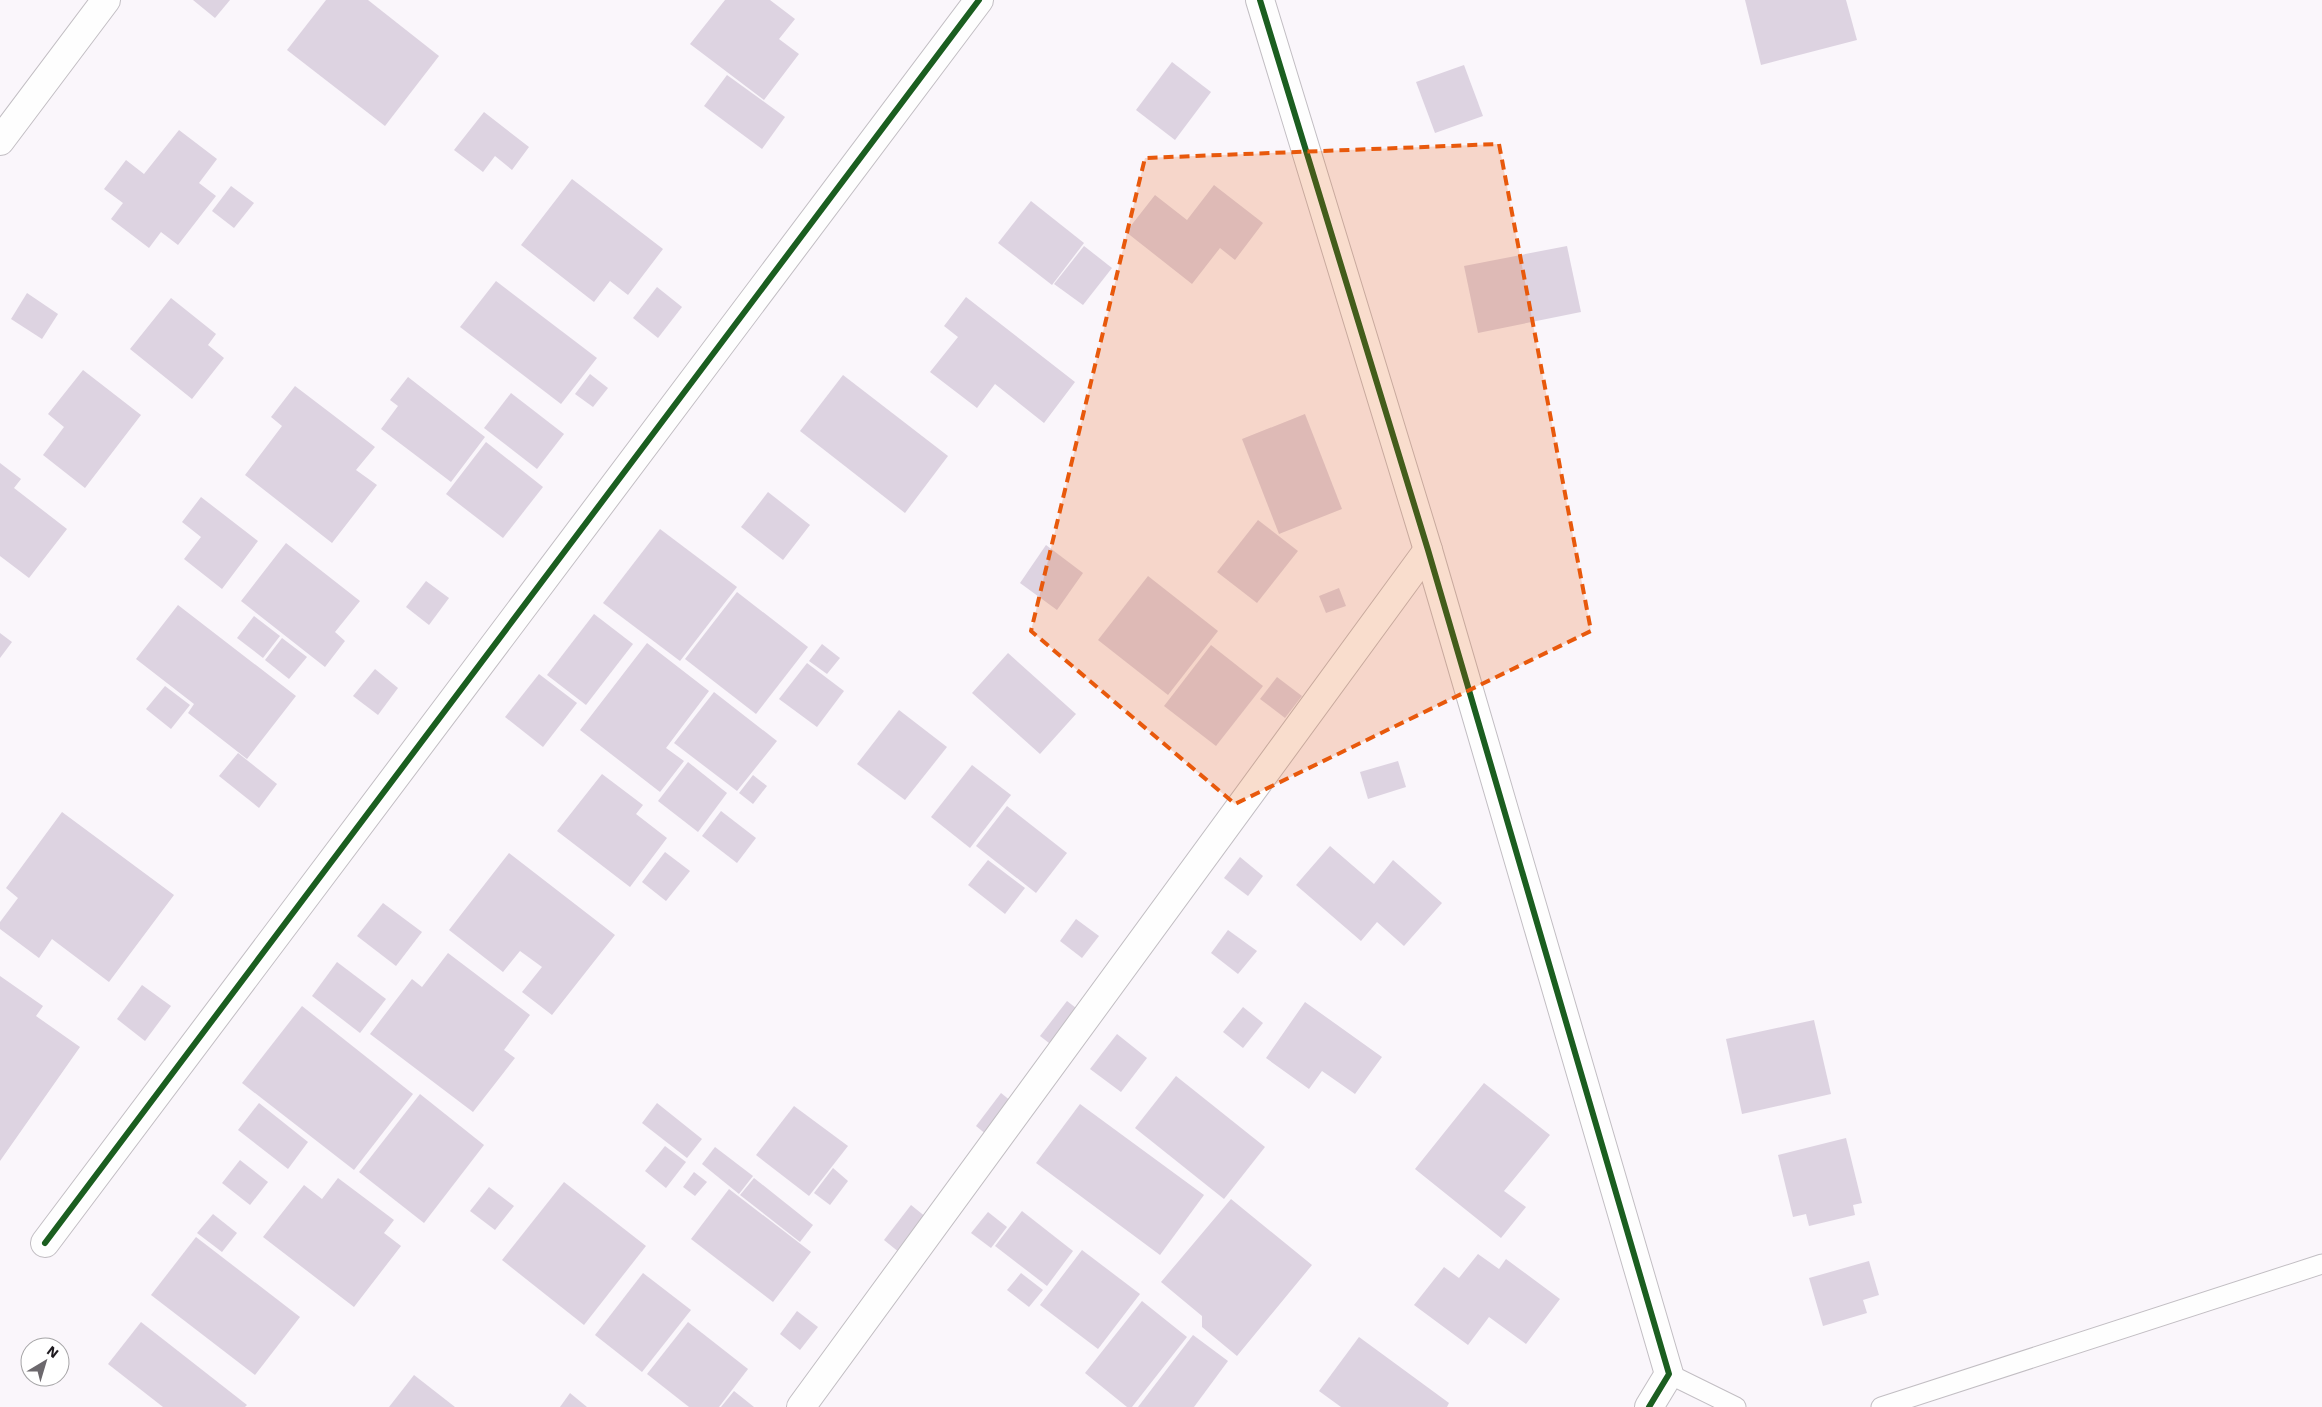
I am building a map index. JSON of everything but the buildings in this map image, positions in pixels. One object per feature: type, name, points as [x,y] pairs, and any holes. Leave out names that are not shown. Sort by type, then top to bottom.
[{"type":"street","points":[[0,141],[106,0]]},
{"type":"street","points":[[45,1243],[979,0]]},
{"type":"street","points":[[1260,0],[1428,550],[1669,1374],[1648,1407]]},
{"type":"street","points":[[801,1407],[1428,550]]},
{"type":"lane","points":[[1881,1407],[2322,1264]]},
{"type":"lane","points":[[1669,1374],[1736,1407]]},
{"type":"highlighted area","points":[[1499,144],[1591,631],[1235,804],[1031,631],[1145,158]]},
{"type":"cycle path","points":[[45,1243],[979,0]]},
{"type":"cycle path","points":[[1260,0],[1428,550],[1669,1374],[1649,1407]]}]
